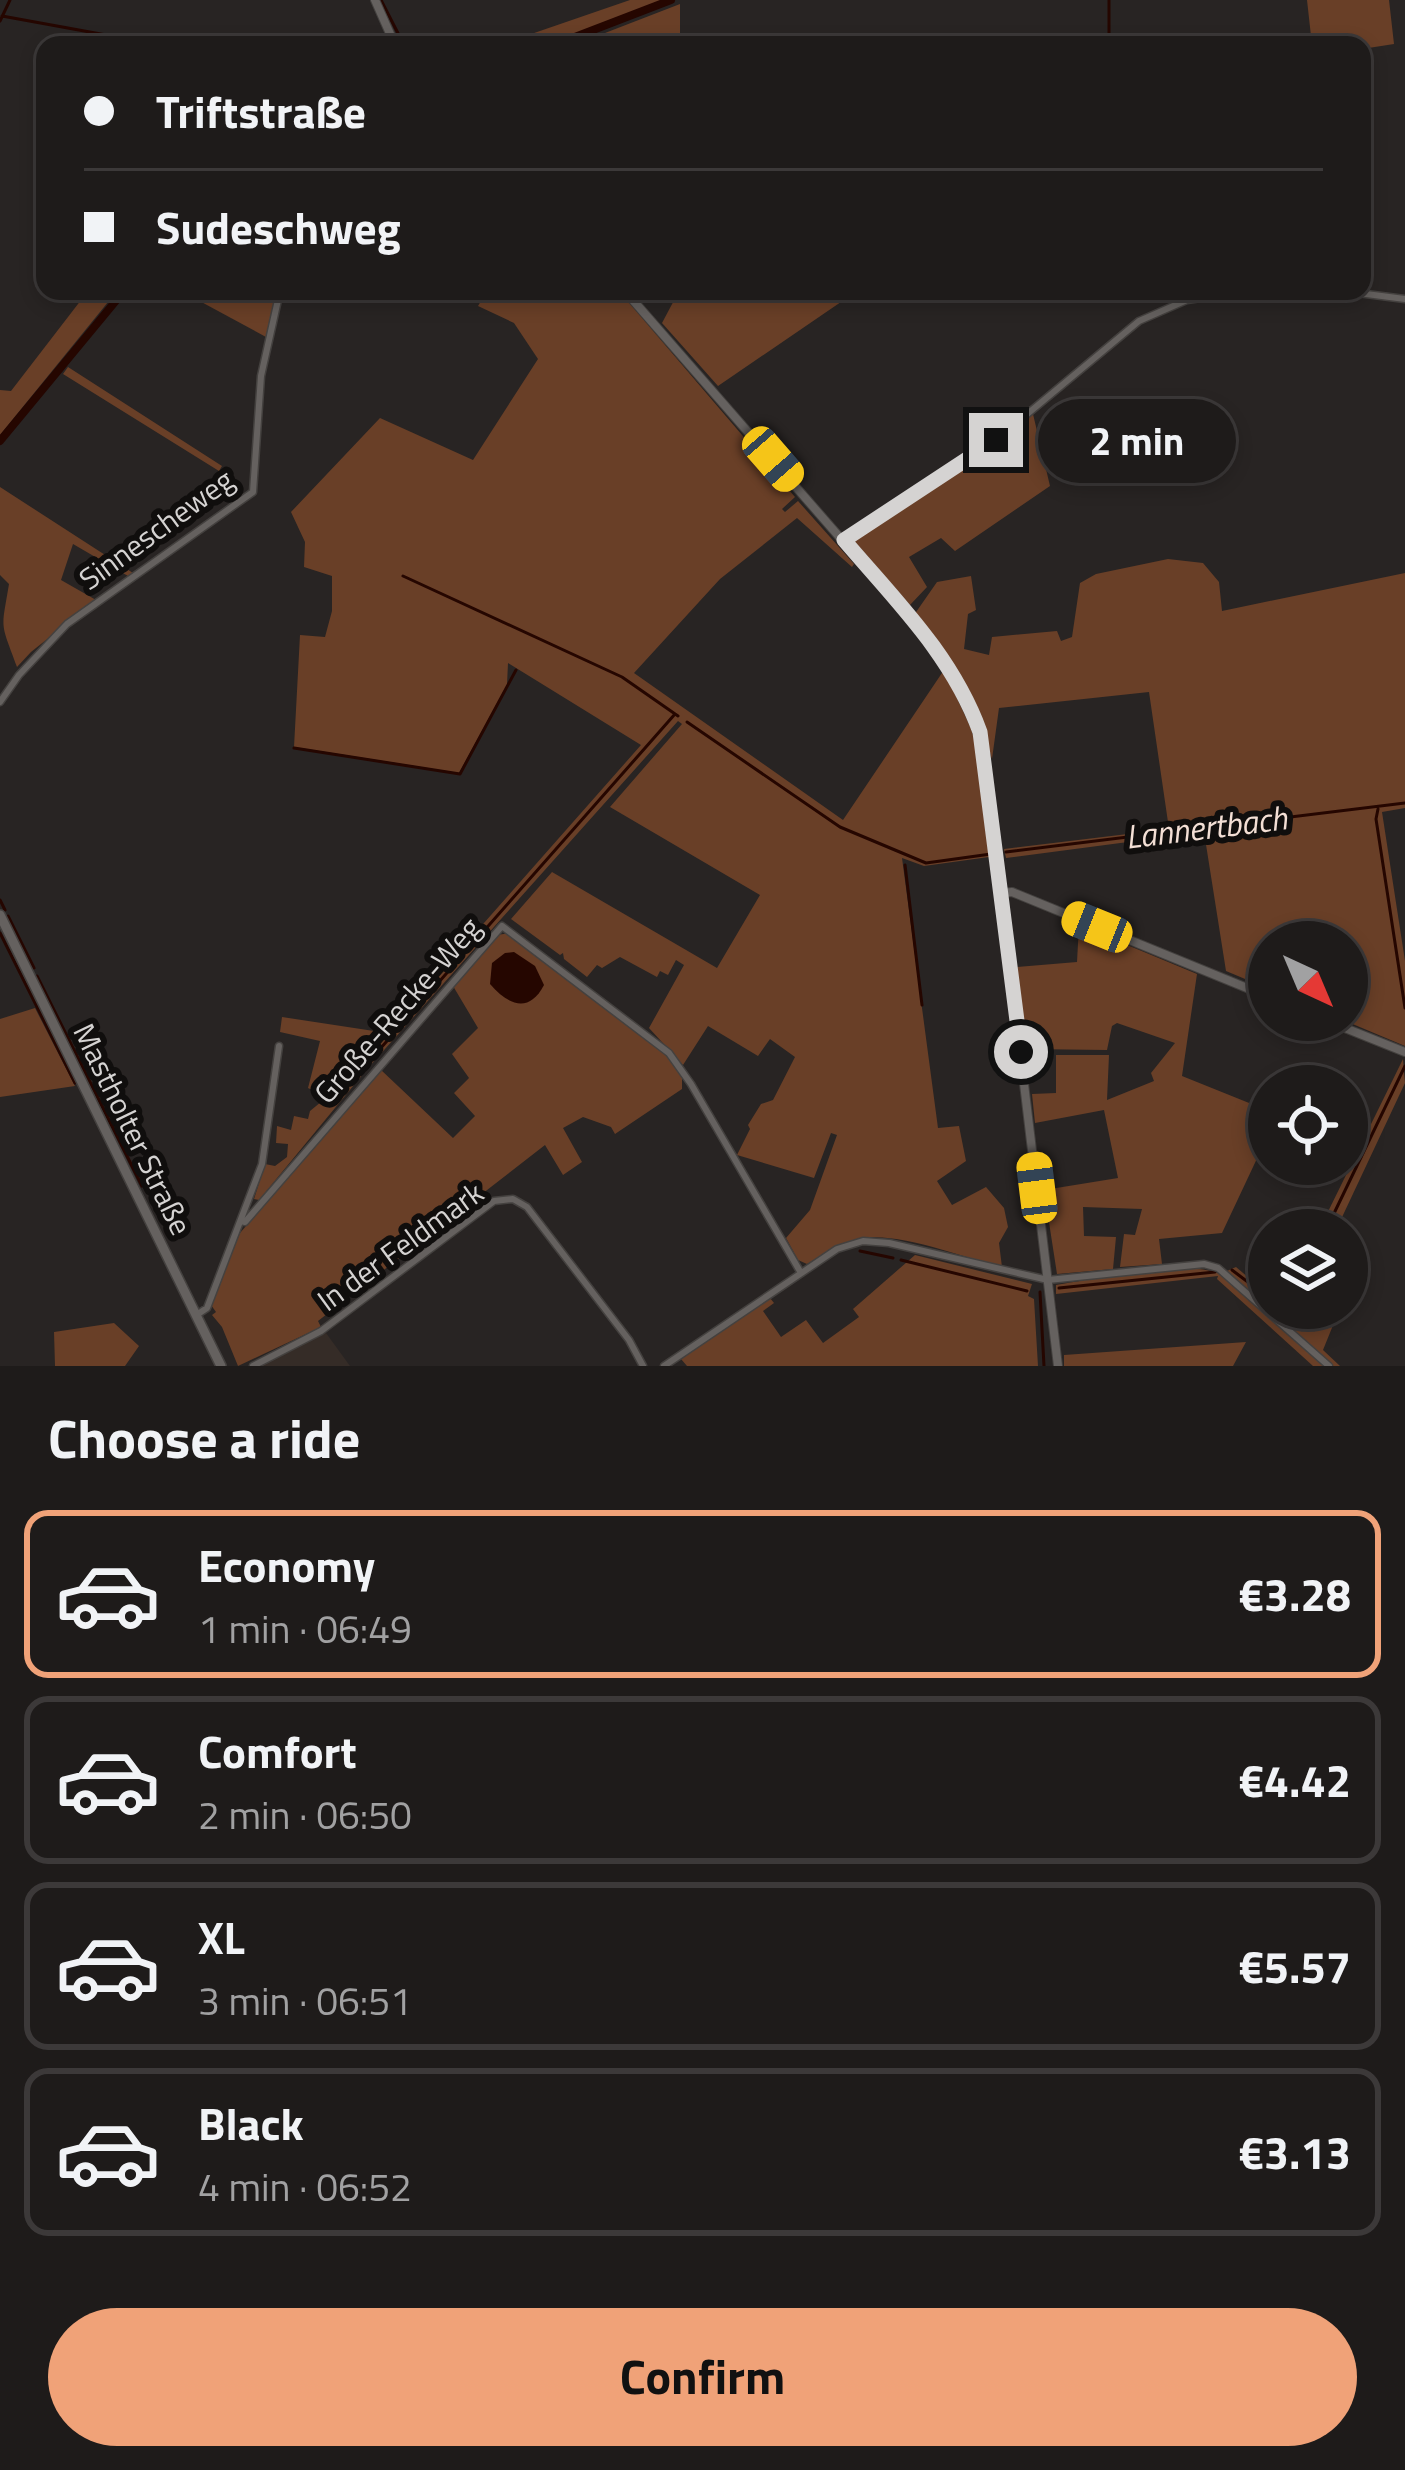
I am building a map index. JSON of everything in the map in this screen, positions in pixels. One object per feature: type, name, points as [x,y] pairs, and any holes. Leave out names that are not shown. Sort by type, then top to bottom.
[{"type":"main road","name":"Mastholter Straße","points":[[0,914],[221,1366]]},
{"type":"street","points":[[375,0],[391,36]]},
{"type":"street","points":[[1371,295],[1405,299]]},
{"type":"street","name":"Sinnescheweg","points":[[0,702],[19,674],[68,624],[253,492],[261,376],[278,300]]},
{"type":"street","points":[[634,300],[938,650],[969,703],[985,760],[1058,1366]]},
{"type":"street","points":[[844,540],[996,440],[1139,321],[1187,300]]},
{"type":"street","points":[[1002,892],[1012,892],[1248,988]]},
{"type":"street","name":"Große-Recke-Weg","points":[[241,1221],[245,1222],[502,926],[669,1053],[801,1273]]},
{"type":"street","points":[[1368,1037],[1405,1052]]},
{"type":"street","name":"Große-Recke-Weg","points":[[198,1314],[207,1308],[262,1164],[279,1046]]},
{"type":"street","name":"In der Feldmark","points":[[253,1366],[321,1331],[494,1201],[513,1199],[527,1207],[629,1340],[643,1366]]},
{"type":"street","points":[[248,1202],[259,1206]]},
{"type":"street","points":[[666,1365],[837,1249],[863,1240],[1048,1280],[1204,1264],[1218,1268],[1329,1366]]},
{"type":"shaded area","points":[[630,0],[666,0],[572,36],[525,36]]},
{"type":"shaded area","points":[[1307,0],[1389,0],[1394,44],[1371,48],[1371,36],[1311,36]]},
{"type":"shaded area","points":[[680,4],[680,36],[605,33]]},
{"type":"shaded area","points":[[81,300],[110,300],[0,435],[0,390],[11,391]]},
{"type":"shaded area","points":[[198,300],[275,300],[266,337]]},
{"type":"shaded area","points":[[482,300],[627,300],[795,497],[782,509],[785,512],[798,501],[854,564],[852,567],[797,518],[720,579],[634,673],[843,820],[944,670],[974,735],[989,857],[924,866],[902,858],[938,1128],[959,1126],[966,1161],[937,1181],[952,1205],[986,1187],[1004,1208],[1008,1227],[999,1243],[1002,1267],[874,1237],[845,1243],[807,1264],[798,1260],[786,1238],[810,1210],[837,1135],[831,1133],[814,1178],[737,1155],[748,1125],[761,1104],[773,1100],[795,1057],[770,1039],[758,1056],[708,1026],[683,1065],[649,1028],[684,965],[676,960],[668,975],[660,971],[657,977],[620,957],[602,968],[597,965],[587,977],[563,953],[511,919],[552,872],[717,968],[760,895],[610,807],[682,724],[678,721],[368,1068],[259,1200],[254,1199],[265,1164],[275,1166],[287,1157],[288,1144],[276,1143],[277,1126],[291,1130],[294,1116],[308,1119],[310,1111],[327,1097],[308,1088],[320,1041],[280,1032],[282,1017],[387,1033],[641,745],[508,663],[507,685],[459,773],[294,747],[300,635],[325,637],[332,611],[332,576],[304,567],[305,542],[291,512],[380,418],[473,460],[538,359],[514,323],[478,306]]},
{"type":"shaded area","points":[[674,300],[844,300],[718,386],[662,323]]},
{"type":"shaded area","points":[[68,367],[222,466],[219,471],[63,374]]},
{"type":"shaded area","points":[[1033,414],[1050,486],[955,551],[941,538],[909,557],[927,587],[910,605],[855,542],[856,536],[997,444]]},
{"type":"shaded area","points":[[0,487],[133,573],[128,576],[73,544],[61,580],[96,600],[17,667],[4,626],[9,584],[0,575]]},
{"type":"shaded area","points":[[1168,559],[1203,563],[1219,582],[1222,611],[1405,573],[1405,808],[1382,812],[1405,961],[1405,1046],[1368,1030],[1368,921],[1248,921],[1248,980],[1226,971],[1204,832],[1006,858],[1004,849],[1169,829],[1149,692],[999,708],[992,759],[962,682],[914,615],[937,582],[971,576],[976,610],[968,614],[964,649],[989,655],[992,637],[1057,631],[1061,641],[1072,637],[1080,583],[1096,574]]},
{"type":"shaded area","points":[[1079,925],[1197,974],[1182,1076],[1248,1103],[1248,1178],[1222,1233],[1159,1239],[1162,1264],[1120,1267],[1124,1234],[1135,1235],[1142,1209],[1083,1207],[1084,1236],[1116,1237],[1113,1269],[1057,1274],[1044,1190],[1118,1178],[1104,1110],[1035,1123],[1032,1094],[1056,1093],[1056,1055],[1109,1055],[1107,1100],[1154,1081],[1151,1073],[1175,1043],[1117,1023],[1112,1026],[1107,1050],[1027,1049],[1017,967],[1077,962]]},
{"type":"shaded area","points":[[510,933],[667,1055],[682,1078],[682,1089],[615,1134],[611,1127],[583,1117],[563,1128],[582,1162],[563,1175],[545,1145],[318,1321],[321,1327],[238,1366],[211,1305],[240,1233],[380,1069],[453,1138],[475,1116],[454,1093],[469,1078],[452,1054],[478,1028],[453,986],[497,935]]},
{"type":"shaded area","points":[[514,952],[535,966],[544,985],[525,1003],[511,1001],[490,984],[492,963]]},
{"type":"shaded area","points":[[35,1008],[75,1086],[0,1097],[0,1019]]},
{"type":"shaded area","points":[[1403,1059],[1405,1083],[1368,1162],[1368,1130]]},
{"type":"shaded area","points":[[1341,1185],[1357,1185],[1346,1209],[1329,1209]]},
{"type":"shaded area","points":[[915,1255],[1032,1284],[1028,1296],[1034,1299],[1038,1366],[687,1366],[681,1359],[770,1298],[774,1303],[763,1311],[781,1337],[806,1320],[823,1343],[859,1317],[853,1309]]},
{"type":"shaded area","points":[[1236,1267],[1248,1277],[1248,1307],[1218,1276],[1056,1294],[1056,1285],[1164,1269],[1220,1274]]},
{"type":"shaded area","points":[[114,1323],[139,1346],[125,1366],[55,1366],[54,1332]]},
{"type":"shaded area","points":[[1272,1329],[1332,1329],[1323,1350],[1340,1366],[1313,1366]]},
{"type":"shaded area","points":[[326,1333],[350,1366],[260,1366]]},
{"type":"shaded area","points":[[1246,1342],[1233,1366],[1064,1366],[1064,1355]]},
{"type":"waterway","points":[[0,21],[10,0]]},
{"type":"waterway","points":[[381,0],[399,36]]},
{"type":"waterway","points":[[577,36],[671,0]]},
{"type":"waterway","points":[[1109,0],[1109,36]]},
{"type":"waterway","points":[[2,16],[112,36]]},
{"type":"waterway","points":[[0,441],[117,300]]},
{"type":"waterway","name":"Lannertbach","points":[[403,576],[622,677],[678,716]]},
{"type":"waterway","points":[[294,748],[460,774],[516,670]]},
{"type":"waterway","points":[[372,1058],[675,714]]},
{"type":"waterway","name":"Lannertbach","points":[[687,722],[840,827],[926,863],[991,854]]},
{"type":"waterway","name":"Lannertbach","points":[[1006,852],[1405,803]]},
{"type":"waterway","points":[[1378,809],[1405,1008]]},
{"type":"waterway","points":[[905,865],[922,1005]]},
{"type":"waterway","points":[[0,900],[5,910]]},
{"type":"waterway","points":[[8,916],[34,968]]},
{"type":"waterway","points":[[0,933],[75,1083]]},
{"type":"waterway","points":[[37,976],[142,1186]]},
{"type":"waterway","points":[[1336,1209],[1405,1066]]},
{"type":"waterway","points":[[860,1251],[893,1258]]},
{"type":"waterway","points":[[901,1260],[1027,1291]]},
{"type":"waterway","points":[[1232,1270],[1248,1282]]},
{"type":"waterway","points":[[1059,1288],[1215,1272]]},
{"type":"waterway","points":[[1040,1292],[1044,1366]]},
{"type":"route","points":[[996,440],[844,540],[950,666],[980,732],[1021,1052]]}]
